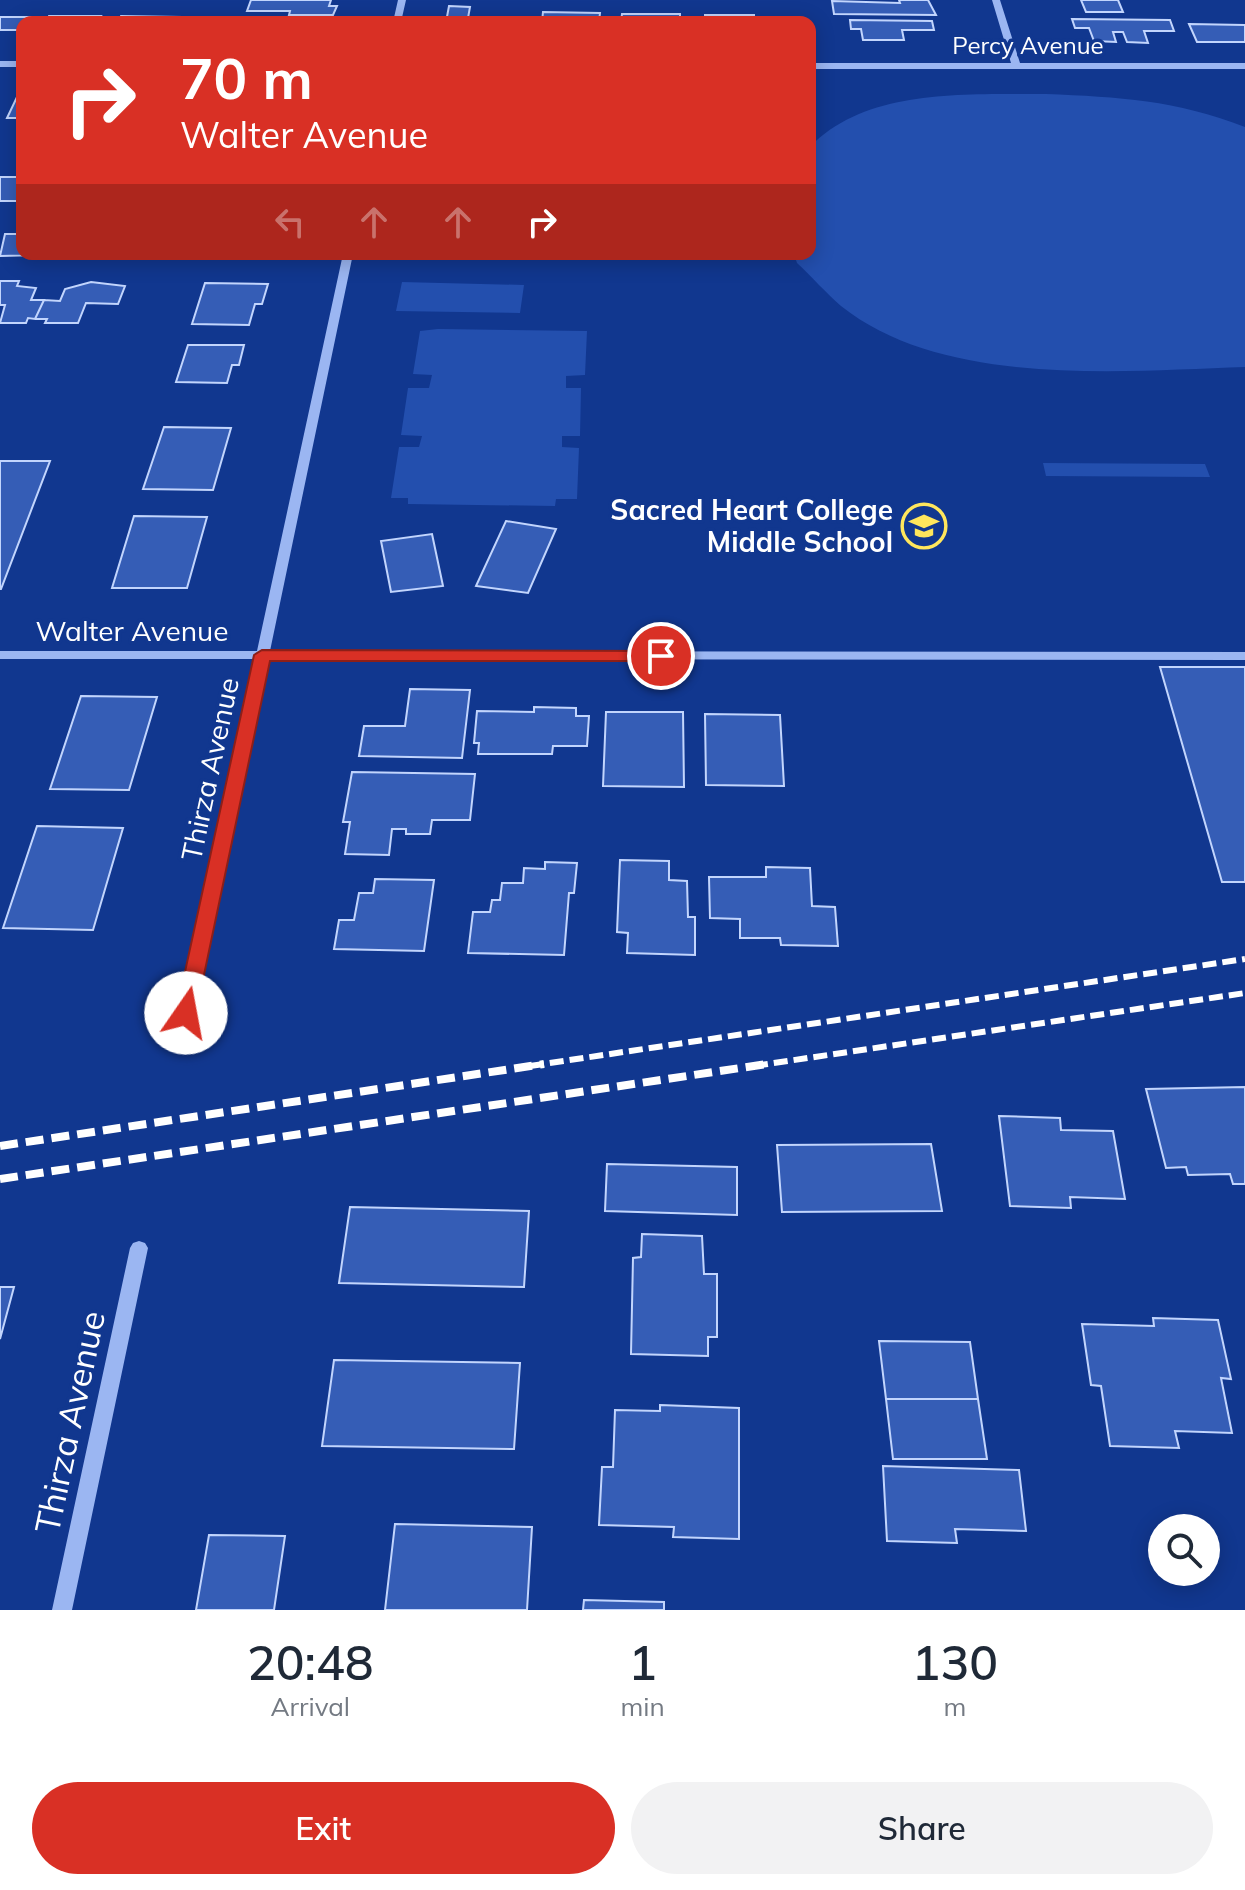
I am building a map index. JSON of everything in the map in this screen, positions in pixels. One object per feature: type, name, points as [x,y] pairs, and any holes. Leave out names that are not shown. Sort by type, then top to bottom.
[{"type":"street","points":[[996,0],[1016,66]]},
{"type":"street","name":"Percy Avenue","points":[[816,66],[1245,66]]},
{"type":"street","name":"Thirza Avenue","points":[[186,1013],[347,260]]},
{"type":"street","name":"Walter Avenue","points":[[0,655],[1245,656]]},
{"type":"street","name":"Thirza Avenue","points":[[62,1610],[139,1248]]},
{"type":"shaded area","points":[[985,94],[1098,97],[1171,105],[1245,127],[1245,367],[1144,371],[1036,369],[930,351],[883,332],[841,306],[797,263],[796,260],[816,260],[816,142],[834,128],[861,114],[890,104],[921,98]]},
{"type":"shaded area","points":[[402,282],[524,285],[520,313],[396,311]]},
{"type":"shaded area","points":[[420,331],[587,331],[585,375],[566,376],[566,388],[581,388],[580,436],[562,436],[562,447],[579,448],[577,499],[556,499],[555,506],[408,504],[408,498],[391,498],[399,447],[419,447],[422,436],[401,435],[408,388],[429,388],[432,375],[413,374]]},
{"type":"shaded area","points":[[1043,463],[1205,464],[1210,477],[1046,476]]},
{"type":"building","points":[[251,0],[331,0],[329,6],[337,6],[333,15],[289,15],[290,11],[247,11]]},
{"type":"building","points":[[899,0],[928,0],[936,15],[834,14],[832,1],[900,3]]},
{"type":"building","points":[[1081,0],[1118,0],[1123,12],[1086,12]]},
{"type":"building","points":[[449,6],[470,7],[468,16],[447,16]]},
{"type":"building","points":[[543,12],[600,13],[600,16],[543,16]]},
{"type":"building","points":[[622,14],[680,14],[680,16]]},
{"type":"building","points":[[705,15],[754,15],[754,16]]},
{"type":"building","points":[[0,17],[16,17],[16,30],[0,30]]},
{"type":"building","points":[[1072,19],[1170,20],[1174,31],[1144,31],[1148,43],[1127,42],[1123,32],[1113,32],[1116,42],[1094,41],[1089,28],[1075,28]]},
{"type":"building","points":[[850,20],[932,21],[934,30],[902,30],[904,40],[863,40],[861,29],[851,29]]},
{"type":"building","points":[[1189,24],[1245,25],[1245,42],[1197,42]]},
{"type":"building","points":[[16,99],[16,118],[7,118]]},
{"type":"building","points":[[0,177],[16,177],[16,201],[0,201]]},
{"type":"building","points":[[5,234],[16,234],[16,256],[0,256]]},
{"type":"building","points":[[0,281],[19,281],[17,286],[36,288],[31,300],[44,300],[35,319],[28,318],[26,323],[0,323],[5,305],[0,305]]},
{"type":"building","points":[[91,282],[125,286],[118,304],[86,303],[78,323],[45,323],[47,319],[35,319],[44,300],[60,301],[65,289]]},
{"type":"building","points":[[205,283],[268,284],[262,304],[255,304],[249,325],[192,324]]},
{"type":"building","points":[[188,345],[244,345],[239,365],[232,365],[227,383],[176,382]]},
{"type":"building","points":[[164,427],[231,428],[213,490],[143,489]]},
{"type":"building","points":[[0,461],[50,461],[1,589],[0,589]]},
{"type":"building","points":[[134,516],[207,517],[187,588],[112,588]]},
{"type":"building","points":[[506,521],[556,529],[528,593],[476,586]]},
{"type":"building","points":[[432,534],[443,586],[391,592],[381,541]]},
{"type":"building","points":[[1160,667],[1245,667],[1245,882],[1222,882]]},
{"type":"building","points":[[410,689],[470,690],[462,758],[359,756],[364,726],[405,726]]},
{"type":"building","points":[[81,696],[157,697],[129,790],[50,789]]},
{"type":"building","points":[[534,707],[576,708],[576,716],[589,716],[587,746],[553,746],[552,754],[478,754],[479,743],[474,743],[477,711],[534,712]]},
{"type":"building","points":[[606,712],[683,712],[684,787],[603,786]]},
{"type":"building","points":[[705,714],[780,715],[784,786],[706,785]]},
{"type":"building","points":[[352,772],[475,774],[470,820],[432,820],[430,834],[406,834],[406,829],[392,829],[389,855],[345,854],[350,822],[343,822]]},
{"type":"building","points":[[37,826],[123,828],[93,930],[3,928]]},
{"type":"building","points":[[620,860],[669,861],[669,880],[687,881],[688,917],[695,917],[695,955],[627,953],[628,933],[617,932]]},
{"type":"building","points":[[545,862],[577,863],[574,893],[569,893],[564,955],[468,953],[473,912],[490,912],[492,900],[500,900],[502,883],[523,883],[524,868],[545,869]]},
{"type":"building","points":[[766,867],[810,868],[812,906],[835,907],[838,946],[781,945],[780,938],[740,938],[740,919],[710,918],[709,877],[766,877]]},
{"type":"building","points":[[375,879],[434,880],[424,951],[334,949],[339,920],[354,920],[359,893],[373,893]]},
{"type":"building","points":[[1245,1087],[1245,1184],[1233,1184],[1230,1174],[1188,1175],[1186,1167],[1166,1168],[1146,1089]]},
{"type":"building","points":[[999,1116],[1060,1118],[1061,1130],[1113,1131],[1125,1199],[1070,1197],[1071,1208],[1010,1206]]},
{"type":"building","points":[[931,1144],[942,1211],[782,1212],[777,1145]]},
{"type":"building","points":[[607,1164],[737,1167],[737,1215],[605,1211]]},
{"type":"building","points":[[350,1207],[529,1211],[524,1287],[339,1283]]},
{"type":"building","points":[[642,1234],[702,1236],[704,1274],[717,1274],[717,1337],[708,1337],[708,1356],[631,1354],[633,1258],[641,1257]]},
{"type":"building","points":[[0,1287],[14,1287],[0,1339]]},
{"type":"building","points":[[1153,1318],[1218,1320],[1231,1379],[1221,1378],[1232,1433],[1175,1431],[1179,1448],[1110,1446],[1101,1386],[1091,1385],[1082,1324],[1154,1326]]},
{"type":"building","points":[[879,1341],[970,1342],[978,1399],[886,1399]]},
{"type":"building","points":[[334,1360],[520,1363],[514,1449],[322,1446]]},
{"type":"building","points":[[886,1399],[978,1399],[987,1459],[893,1459]]},
{"type":"building","points":[[660,1405],[739,1408],[739,1539],[673,1537],[674,1527],[599,1525],[602,1467],[613,1467],[615,1410],[660,1411]]},
{"type":"building","points":[[883,1466],[1019,1470],[1026,1531],[955,1529],[957,1543],[887,1541]]},
{"type":"building","points":[[395,1524],[532,1527],[527,1610],[385,1610]]},
{"type":"building","points":[[209,1535],[285,1536],[274,1610],[196,1610]]},
{"type":"building","points":[[584,1600],[664,1602],[664,1610],[583,1610]]},
{"type":"railway","points":[[530,1066],[1245,959]]},
{"type":"railway","points":[[754,1066],[1245,993]]},
{"type":"railway","points":[[0,1146],[544,1064]]},
{"type":"railway","points":[[0,1179],[767,1064]]},
{"type":"place","name":"Sacred Heart College Middle School","points":[[924,526]]},
{"type":"route","points":[[186,1013],[262,655],[661,656]]}]
